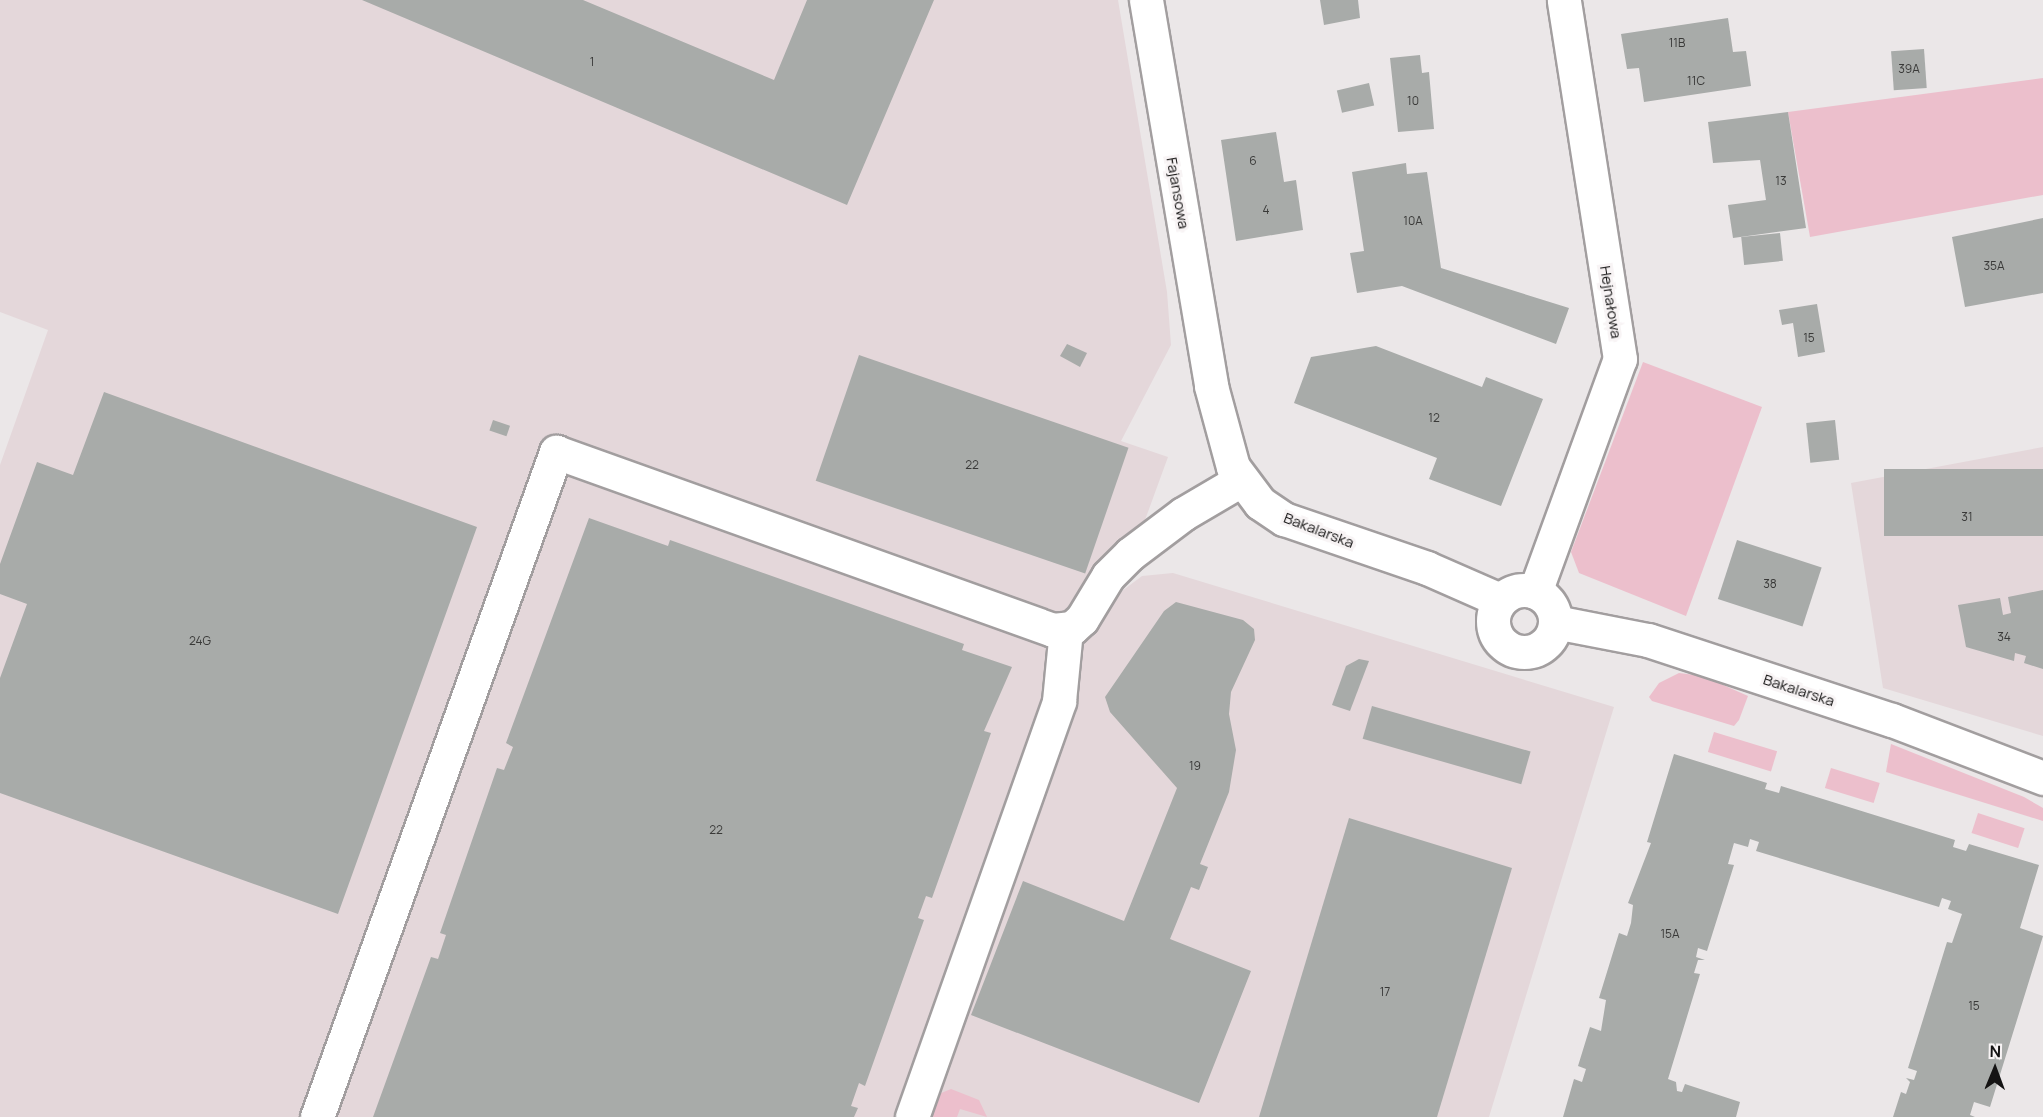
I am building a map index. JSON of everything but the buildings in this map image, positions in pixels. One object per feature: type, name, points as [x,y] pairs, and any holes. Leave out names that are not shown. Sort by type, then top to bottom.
[{"type":"street","name":"Fajansowa","points":[[1146,0],[1211,386]]},
{"type":"street","name":"Hejnałowa","points":[[1535,592],[1620,359],[1564,0]]},
{"type":"street","name":"Bakalarska","points":[[1211,386],[1218,423],[1241,480],[1260,503],[1284,519],[1427,568],[1500,600]]},
{"type":"street","points":[[316,1117],[556,452],[1044,628],[1066,630],[1082,619],[1108,576],[1130,554],[1183,513],[1241,480]]},
{"type":"street","points":[[1523,589],[1535,592],[1553,609],[1555,622],[1544,645],[1534,651],[1511,650],[1502,643],[1492,623],[1500,600],[1523,589]]},
{"type":"street","name":"Bakalarska","points":[[1555,622],[1648,640],[1892,720],[2041,779]]},
{"type":"street","points":[[912,1117],[1059,701],[1066,630]]},
{"type":"shaded area","points":[[0,0],[1118,0],[1167,292],[1171,345],[1121,441],[1168,457],[1118,594],[1142,576],[1173,573],[1614,707],[1489,1117],[0,1117],[0,465],[48,330],[0,312]]},
{"type":"shaded area","points":[[2043,78],[2043,195],[1810,237],[1788,112]]},
{"type":"shaded area","points":[[1643,362],[1762,407],[1686,616],[1579,573],[1571,552]]},
{"type":"shaded area","points":[[2043,447],[2043,736],[1883,688],[1851,483]]},
{"type":"shaded area","points":[[1679,673],[1703,676],[1748,696],[1739,720],[1734,726],[1652,701],[1649,697],[1659,683]]},
{"type":"shaded area","points":[[1714,732],[1777,751],[1771,771],[1708,752]]},
{"type":"shaded area","points":[[1891,744],[2024,797],[2043,808],[2043,821],[1886,772]]},
{"type":"shaded area","points":[[1831,768],[1880,783],[1874,803],[1825,788]]},
{"type":"shaded area","points":[[1978,813],[2025,828],[2018,848],[1972,833]]},
{"type":"shaded area","points":[[951,1089],[979,1100],[987,1117],[960,1109],[957,1117],[929,1117],[939,1094]]}]
